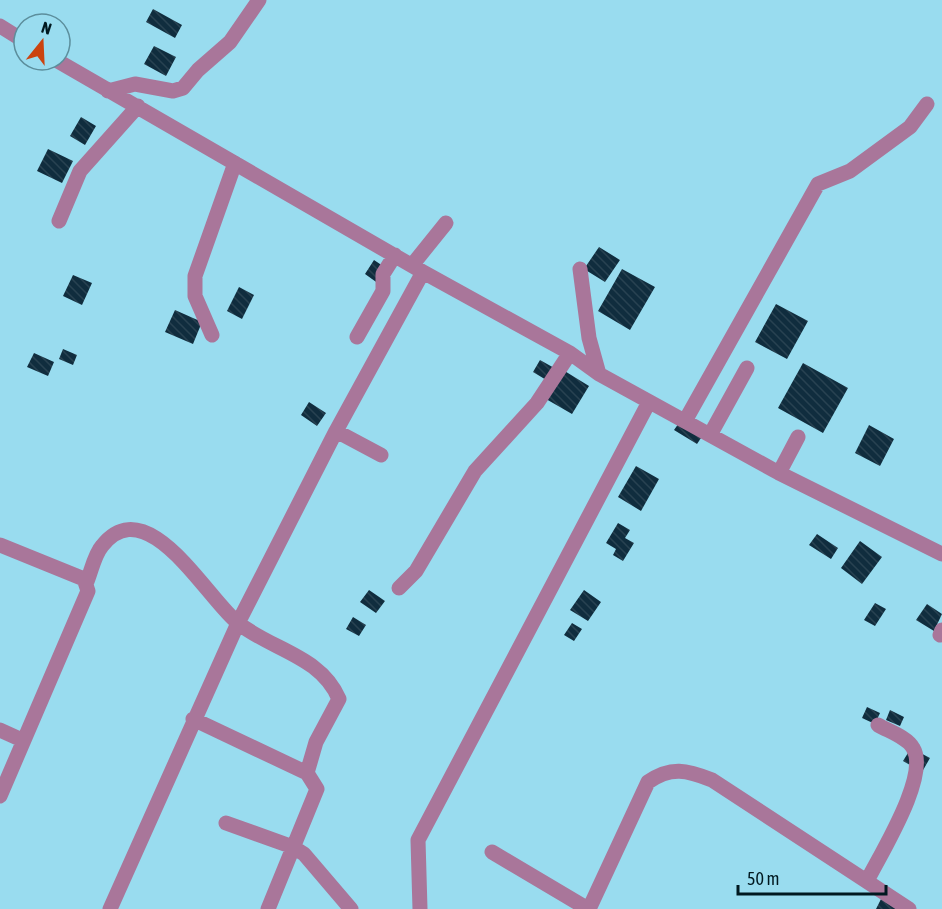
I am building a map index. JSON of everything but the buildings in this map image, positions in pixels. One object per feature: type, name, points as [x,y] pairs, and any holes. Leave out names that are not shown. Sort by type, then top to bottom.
[{"type":"street","points":[[108,91],[135,84],[173,91],[183,88],[230,42],[259,0]]},
{"type":"street","points":[[72,69],[395,255],[570,352],[600,374],[649,402],[779,473],[942,554]]},
{"type":"street","points":[[685,421],[818,184],[850,171],[903,133],[927,104]]},
{"type":"street","points":[[59,221],[80,171],[138,106]]},
{"type":"street","points":[[213,335],[195,296],[195,276],[235,163]]},
{"type":"street","points":[[110,909],[193,719],[238,623],[418,268],[446,223]]},
{"type":"street","points":[[357,337],[383,291],[383,274],[395,255]]},
{"type":"street","points":[[580,269],[589,338],[600,374]]},
{"type":"street","points":[[399,588],[416,571],[475,471],[537,403],[570,352]]},
{"type":"street","points":[[710,435],[747,368]]},
{"type":"street","points":[[420,909],[418,840],[649,402]]},
{"type":"street","points":[[336,430],[381,455]]},
{"type":"street","points":[[779,473],[798,437]]},
{"type":"street","points":[[86,584],[101,546],[119,531],[140,531],[159,541],[181,558],[238,623],[308,663],[334,687],[339,699],[316,742],[307,773]]},
{"type":"street","points":[[0,545],[84,579],[88,591],[22,740],[0,796]]},
{"type":"street","points":[[193,719],[307,773],[317,789],[268,909]]},
{"type":"street","points":[[867,880],[916,778],[917,757],[912,746],[878,725]]},
{"type":"street","points":[[0,730],[22,740]]},
{"type":"street","points":[[492,852],[589,909],[648,782],[659,774],[672,770],[685,770],[712,780],[909,909]]},
{"type":"street","points":[[226,823],[293,847],[304,854],[351,909]]}]
